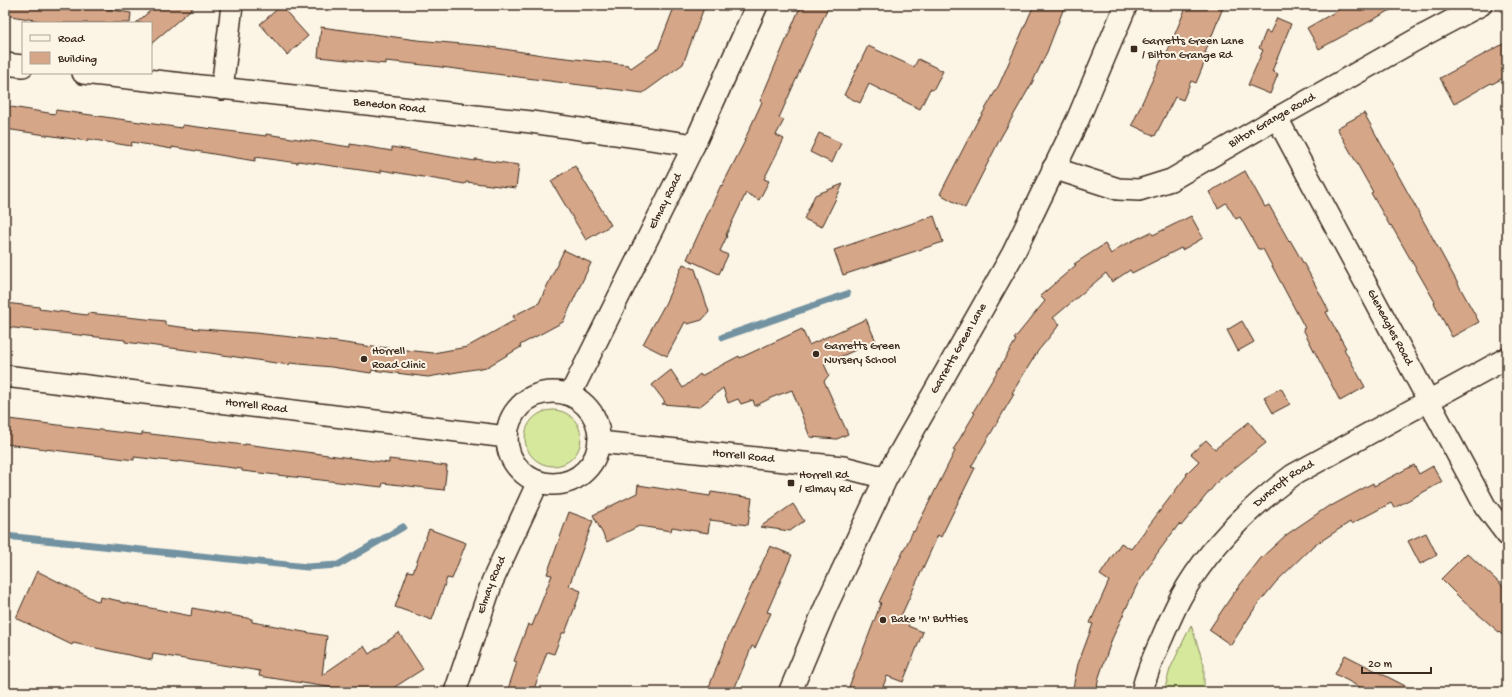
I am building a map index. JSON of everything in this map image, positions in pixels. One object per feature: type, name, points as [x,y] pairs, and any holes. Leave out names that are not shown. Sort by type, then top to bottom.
[{"type":"street","points":[[222,89],[232,5]]},
{"type":"street","name":"Elmay Road","points":[[570,395],[694,145],[757,5]]},
{"type":"street","name":"Garretts Green Lane","points":[[790,692],[827,604],[886,478],[1013,254],[1053,168],[1078,119],[1126,5]]},
{"type":"street","name":"Bilton Grange Road","points":[[1053,168],[1118,189],[1139,190],[1171,180],[1277,118],[1426,34],[1481,5]]},
{"type":"street","points":[[5,64],[22,66]]},
{"type":"street","name":"Benedon Road","points":[[92,74],[531,122],[694,145]]},
{"type":"street","name":"Gleneagles Road","points":[[1277,118],[1485,506],[1507,535]]},
{"type":"street","name":"Duncroft Road","points":[[1142,692],[1153,657],[1182,595],[1211,552],[1236,524],[1268,493],[1293,475],[1507,358]]},
{"type":"street","name":"Horrell Road","points":[[5,376],[507,437]]},
{"type":"street","points":[[556,392],[570,395],[589,409],[595,419],[599,442],[595,458],[585,472],[571,481],[554,484],[538,482],[525,475],[515,464],[508,451],[507,437],[510,423],[517,410],[528,400],[541,393],[556,392]]},
{"type":"street","name":"Horrell Road","points":[[599,442],[843,467],[886,478]]},
{"type":"street","name":"Elmay Road","points":[[455,692],[492,582],[538,482]]},
{"type":"green space","points":[[553,410],[564,412],[573,418],[579,427],[581,438],[579,449],[573,458],[564,464],[553,466],[542,464],[533,458],[527,449],[525,438],[527,427],[533,418],[542,412]]},
{"type":"green space","points":[[1191,625],[1204,665],[1204,692],[1164,692],[1170,669]]},
{"type":"building","points":[[6,5],[84,5],[131,13],[130,22],[46,22],[5,15]]},
{"type":"building","points":[[157,5],[196,5],[152,43],[152,22],[137,22]]},
{"type":"building","points":[[675,5],[705,5],[683,64],[643,93],[433,66],[386,61],[386,64],[318,57],[321,27],[628,65],[631,68],[658,49]]},
{"type":"building","points":[[801,5],[829,5],[779,118],[784,120],[776,135],[784,139],[764,179],[769,181],[759,200],[746,193],[720,251],[728,255],[719,274],[687,259],[721,185],[722,186],[745,141],[762,102],[760,101]]},
{"type":"building","points":[[1034,5],[1065,5],[1047,52],[1032,83],[1001,137],[965,208],[940,194],[979,118],[999,85]]},
{"type":"building","points":[[1187,5],[1224,5],[1205,53],[1208,54],[1196,83],[1191,81],[1183,100],[1175,97],[1155,136],[1132,125],[1164,54],[1166,55]]},
{"type":"building","points":[[1347,5],[1400,5],[1319,49],[1307,28]]},
{"type":"building","points":[[281,6],[308,36],[287,55],[260,24]]},
{"type":"building","points":[[1277,18],[1291,24],[1272,71],[1278,74],[1270,94],[1248,85],[1263,50],[1259,48],[1266,31],[1270,33]]},
{"type":"building","points":[[1507,42],[1507,76],[1492,84],[1491,83],[1454,104],[1440,78]]},
{"type":"building","points":[[868,46],[914,67],[918,59],[943,71],[933,90],[930,89],[920,109],[869,84],[860,103],[844,95]]},
{"type":"building","points":[[5,106],[55,114],[56,110],[182,128],[183,125],[266,136],[266,134],[350,147],[350,144],[392,151],[392,147],[475,161],[475,159],[519,165],[516,188],[466,182],[465,184],[381,170],[381,173],[298,161],[298,163],[255,157],[255,161],[172,147],[172,149],[132,142],[131,146],[5,129]]},
{"type":"building","points":[[1364,113],[1479,322],[1452,337],[1434,303],[1435,302],[1371,193],[1373,192],[1337,128]]},
{"type":"building","points":[[819,133],[841,143],[832,163],[810,152]]},
{"type":"building","points":[[575,166],[611,225],[586,240],[551,181]]},
{"type":"building","points":[[1245,171],[1265,207],[1269,205],[1309,273],[1329,311],[1326,312],[1346,348],[1344,349],[1365,387],[1340,401],[1303,329],[1305,328],[1263,249],[1258,249],[1240,217],[1236,219],[1226,203],[1218,208],[1209,192]]},
{"type":"building","points":[[843,184],[822,227],[804,219],[815,195]]},
{"type":"building","points":[[934,216],[943,242],[843,275],[834,250]]},
{"type":"building","points":[[1191,216],[1203,238],[1182,250],[1181,248],[1132,273],[1130,270],[1112,282],[1106,273],[1053,318],[1060,324],[1038,351],[1012,393],[1014,394],[971,467],[975,468],[941,537],[938,535],[901,616],[910,620],[908,626],[923,632],[903,682],[887,676],[881,692],[847,692],[881,603],[879,602],[913,531],[914,532],[955,451],[953,450],[975,413],[973,412],[1016,340],[1014,339],[1045,301],[1040,296],[1076,265],[1074,264],[1105,244],[1111,254],[1120,247],[1151,232],[1153,235]]},
{"type":"building","points":[[564,250],[591,263],[563,322],[520,345],[521,347],[487,367],[428,377],[372,370],[371,373],[290,363],[289,365],[125,342],[125,340],[5,327],[5,303],[87,315],[88,313],[165,321],[165,325],[188,328],[255,333],[433,353],[467,347],[515,320],[513,316],[539,303]]},
{"type":"building","points":[[683,264],[695,269],[709,312],[702,320],[688,324],[685,322],[667,356],[643,344],[665,304]]},
{"type":"building","points":[[866,319],[876,341],[824,364],[829,375],[824,381],[848,434],[837,439],[810,437],[792,390],[755,406],[753,400],[741,404],[738,399],[728,403],[723,388],[699,407],[662,404],[665,402],[652,385],[671,370],[683,388],[700,374],[701,376],[739,356],[740,358],[802,329],[809,345]]},
{"type":"building","points":[[1242,321],[1254,342],[1238,351],[1227,330]]},
{"type":"building","points":[[1281,388],[1290,404],[1273,413],[1264,397]]},
{"type":"building","points":[[8,419],[142,435],[142,433],[245,444],[389,463],[389,459],[447,466],[444,490],[383,483],[382,487],[242,471],[242,469],[178,461],[134,457],[134,460],[5,444]]},
{"type":"building","points":[[1249,422],[1266,443],[1218,481],[1181,526],[1179,524],[1156,555],[1136,587],[1112,639],[1099,677],[1096,692],[1072,692],[1078,664],[1093,624],[1090,623],[1109,581],[1100,575],[1121,543],[1131,549],[1187,475],[1186,474],[1199,461],[1191,454],[1206,440],[1215,449]]},
{"type":"building","points":[[1414,465],[1419,474],[1433,466],[1442,482],[1394,508],[1391,503],[1351,524],[1350,522],[1312,547],[1276,582],[1255,608],[1231,645],[1209,630],[1233,594],[1261,558],[1286,535],[1330,505],[1331,506],[1373,483],[1374,486]]},
{"type":"building","points":[[638,485],[710,496],[711,492],[752,498],[748,525],[710,520],[708,533],[672,527],[671,531],[639,526],[607,542],[593,515],[637,493]]},
{"type":"building","points":[[793,504],[804,521],[790,531],[760,527]]},
{"type":"building","points":[[569,512],[593,521],[569,586],[581,591],[565,633],[562,633],[554,654],[547,652],[533,692],[507,692],[517,662],[514,661],[528,624],[532,626],[552,575],[547,574]]},
{"type":"building","points":[[429,529],[466,543],[452,579],[447,578],[432,620],[395,607],[408,571],[413,572]]},
{"type":"building","points":[[1426,533],[1437,555],[1420,564],[1408,541]]},
{"type":"building","points":[[770,546],[792,555],[767,612],[771,613],[755,648],[752,646],[733,692],[707,692],[728,638]]},
{"type":"building","points":[[1467,553],[1507,590],[1507,639],[1463,601],[1441,579]]},
{"type":"building","points":[[37,571],[99,602],[100,597],[191,616],[192,608],[252,619],[252,622],[327,636],[322,675],[364,646],[369,654],[399,633],[423,669],[387,692],[340,692],[340,689],[259,676],[260,671],[153,654],[152,660],[73,643],[72,645],[16,618]]},
{"type":"building","points":[[1345,655],[1417,692],[1369,692],[1335,674]]},
{"type":"waterway","points":[[723,337],[847,294]]},
{"type":"waterway","points":[[5,536],[307,567],[338,565],[403,527]]},
{"type":"place","name":"Garretts Green Lane / Bilton Grange Rd","points":[[1134,49]]},
{"type":"place","name":"Garretts Green Nursery School","points":[[816,354]]},
{"type":"place","name":"Horrell Road Clinic","points":[[364,359]]},
{"type":"place","name":"Horrell Rd / Elmay Rd","points":[[791,483]]},
{"type":"place","name":"Bake 'n' Butties","points":[[883,620]]}]
